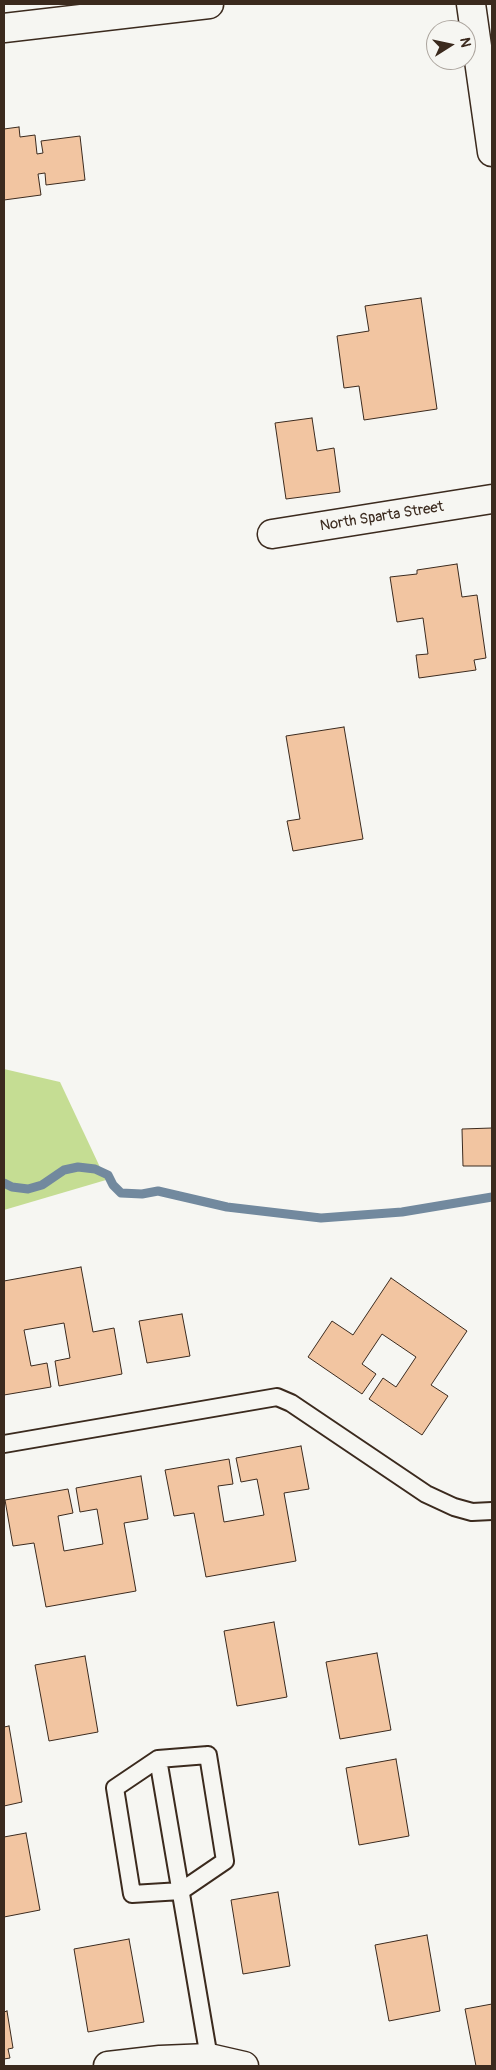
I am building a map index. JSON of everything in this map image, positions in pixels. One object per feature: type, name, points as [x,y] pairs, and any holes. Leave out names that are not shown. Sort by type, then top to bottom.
[{"type":"street","points":[[4,28],[209,4]]},
{"type":"street","points":[[471,4],[492,152]]},
{"type":"street","name":"North Sparta Street","points":[[272,534],[492,498]]},
{"type":"street","points":[[108,2066],[160,2060],[209,2058],[244,2066]]},
{"type":"lane","points":[[4,1444],[277,1398],[291,1403],[426,1494],[454,1507],[472,1512],[492,1511]]},
{"type":"lane","points":[[208,1755],[225,1861],[181,1891],[132,1894],[115,1788],[158,1759],[208,1755]]},
{"type":"lane","points":[[158,1759],[209,2058]]},
{"type":"green space","points":[[4,1069],[60,1082],[106,1180],[4,1210]]},
{"type":"building","points":[[19,127],[20,137],[35,135],[37,154],[43,153],[41,141],[80,136],[85,180],[46,185],[45,173],[38,174],[41,195],[4,200],[4,129]]},
{"type":"building","points":[[421,298],[437,409],[364,420],[359,386],[344,388],[337,336],[369,331],[365,306]]},
{"type":"building","points":[[312,418],[317,451],[334,448],[340,492],[286,499],[275,423]]},
{"type":"building","points":[[457,564],[462,597],[477,595],[486,658],[474,660],[476,670],[419,678],[416,655],[428,654],[423,618],[397,622],[390,577],[417,574],[417,570]]},
{"type":"building","points":[[344,727],[363,839],[293,851],[287,821],[300,819],[286,736]]},
{"type":"building","points":[[492,1128],[492,1166],[463,1166],[462,1129]]},
{"type":"building","points":[[81,1267],[93,1332],[114,1328],[122,1374],[59,1386],[55,1361],[70,1358],[64,1323],[24,1330],[31,1366],[47,1363],[51,1387],[4,1395],[4,1281]]},
{"type":"building","points":[[391,1278],[467,1331],[431,1385],[448,1396],[422,1435],[369,1399],[383,1378],[396,1387],[416,1357],[382,1334],[362,1364],[376,1374],[362,1394],[308,1357],[332,1321],[353,1335]]},
{"type":"building","points":[[182,1314],[190,1356],[147,1363],[139,1321]]},
{"type":"building","points":[[301,1446],[309,1489],[284,1493],[296,1561],[206,1577],[194,1513],[174,1516],[165,1470],[229,1459],[233,1484],[218,1486],[224,1522],[264,1515],[257,1479],[241,1482],[236,1458]]},
{"type":"building","points":[[141,1476],[148,1519],[124,1523],[136,1591],[46,1607],[34,1543],[13,1546],[5,1500],[68,1489],[73,1513],[58,1516],[64,1551],[103,1544],[97,1509],[80,1512],[76,1488]]},
{"type":"building","points":[[274,1622],[287,1697],[237,1706],[224,1631]]},
{"type":"building","points":[[377,1653],[391,1730],[340,1739],[326,1662]]},
{"type":"building","points":[[85,1656],[98,1732],[49,1741],[35,1665]]},
{"type":"building","points":[[9,1726],[22,1802],[4,1806],[4,1727]]},
{"type":"building","points":[[396,1759],[409,1836],[359,1845],[346,1768]]},
{"type":"building","points":[[26,1833],[40,1910],[4,1917],[4,1837]]},
{"type":"building","points":[[278,1892],[290,1966],[243,1974],[231,1900]]},
{"type":"building","points":[[427,1935],[440,2011],[389,2021],[375,1945]]},
{"type":"building","points":[[129,1939],[144,2022],[88,2032],[74,1949]]},
{"type":"building","points":[[492,2004],[492,2066],[476,2066],[465,2009]]},
{"type":"building","points":[[7,2011],[13,2048],[8,2049],[10,2058],[4,2059],[4,2012]]},
{"type":"waterway","points":[[4,1183],[12,1187],[28,1189],[42,1185],[64,1170],[78,1167],[95,1169],[108,1175],[113,1185],[121,1193],[142,1194],[158,1191],[227,1207],[321,1218],[402,1212],[492,1197]]}]
